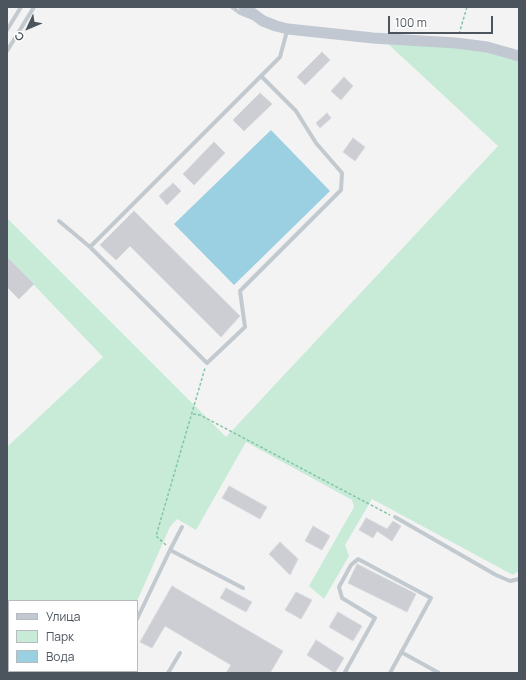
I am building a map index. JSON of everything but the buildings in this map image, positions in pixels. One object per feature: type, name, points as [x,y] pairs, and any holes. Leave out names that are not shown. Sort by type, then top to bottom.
[{"type":"street","points":[[244,7],[263,20],[276,26],[288,29],[373,38],[456,43],[487,48],[519,56]]},
{"type":"lane","points":[[7,30],[21,7]]},
{"type":"lane","points":[[7,51],[34,7]]},
{"type":"lane","points":[[232,7],[251,19],[263,20]]},
{"type":"lane","points":[[90,247],[280,57],[288,29]]},
{"type":"lane","points":[[59,221],[90,247],[207,363],[245,327],[240,291],[341,190],[342,173],[316,143],[296,111],[262,76]]},
{"type":"lane","points":[[395,517],[496,575],[510,581],[519,579]]},
{"type":"lane","points":[[138,617],[182,527]]},
{"type":"lane","points":[[170,550],[243,588]]},
{"type":"lane","points":[[347,673],[345,672],[375,618],[342,598],[339,587],[351,565],[358,559],[431,598],[390,673]]},
{"type":"lane","points":[[401,652],[439,673]]},
{"type":"lane","points":[[168,673],[180,653]]},
{"type":"path","points":[[456,43],[467,7]]},
{"type":"path","points":[[170,550],[156,536],[207,363]]},
{"type":"path","points":[[193,414],[200,415],[395,517]]},
{"type":"green space","points":[[387,43],[467,47],[519,57],[519,571],[513,575],[372,499],[345,545],[349,556],[324,599],[309,586],[354,507],[352,500],[246,442],[196,530],[177,519],[170,527],[137,600],[8,600],[8,672],[104,673],[7,673],[7,447],[103,357],[7,257],[7,218],[226,437],[498,146]]},
{"type":"water","points":[[271,130],[330,191],[234,285],[174,224]]}]
